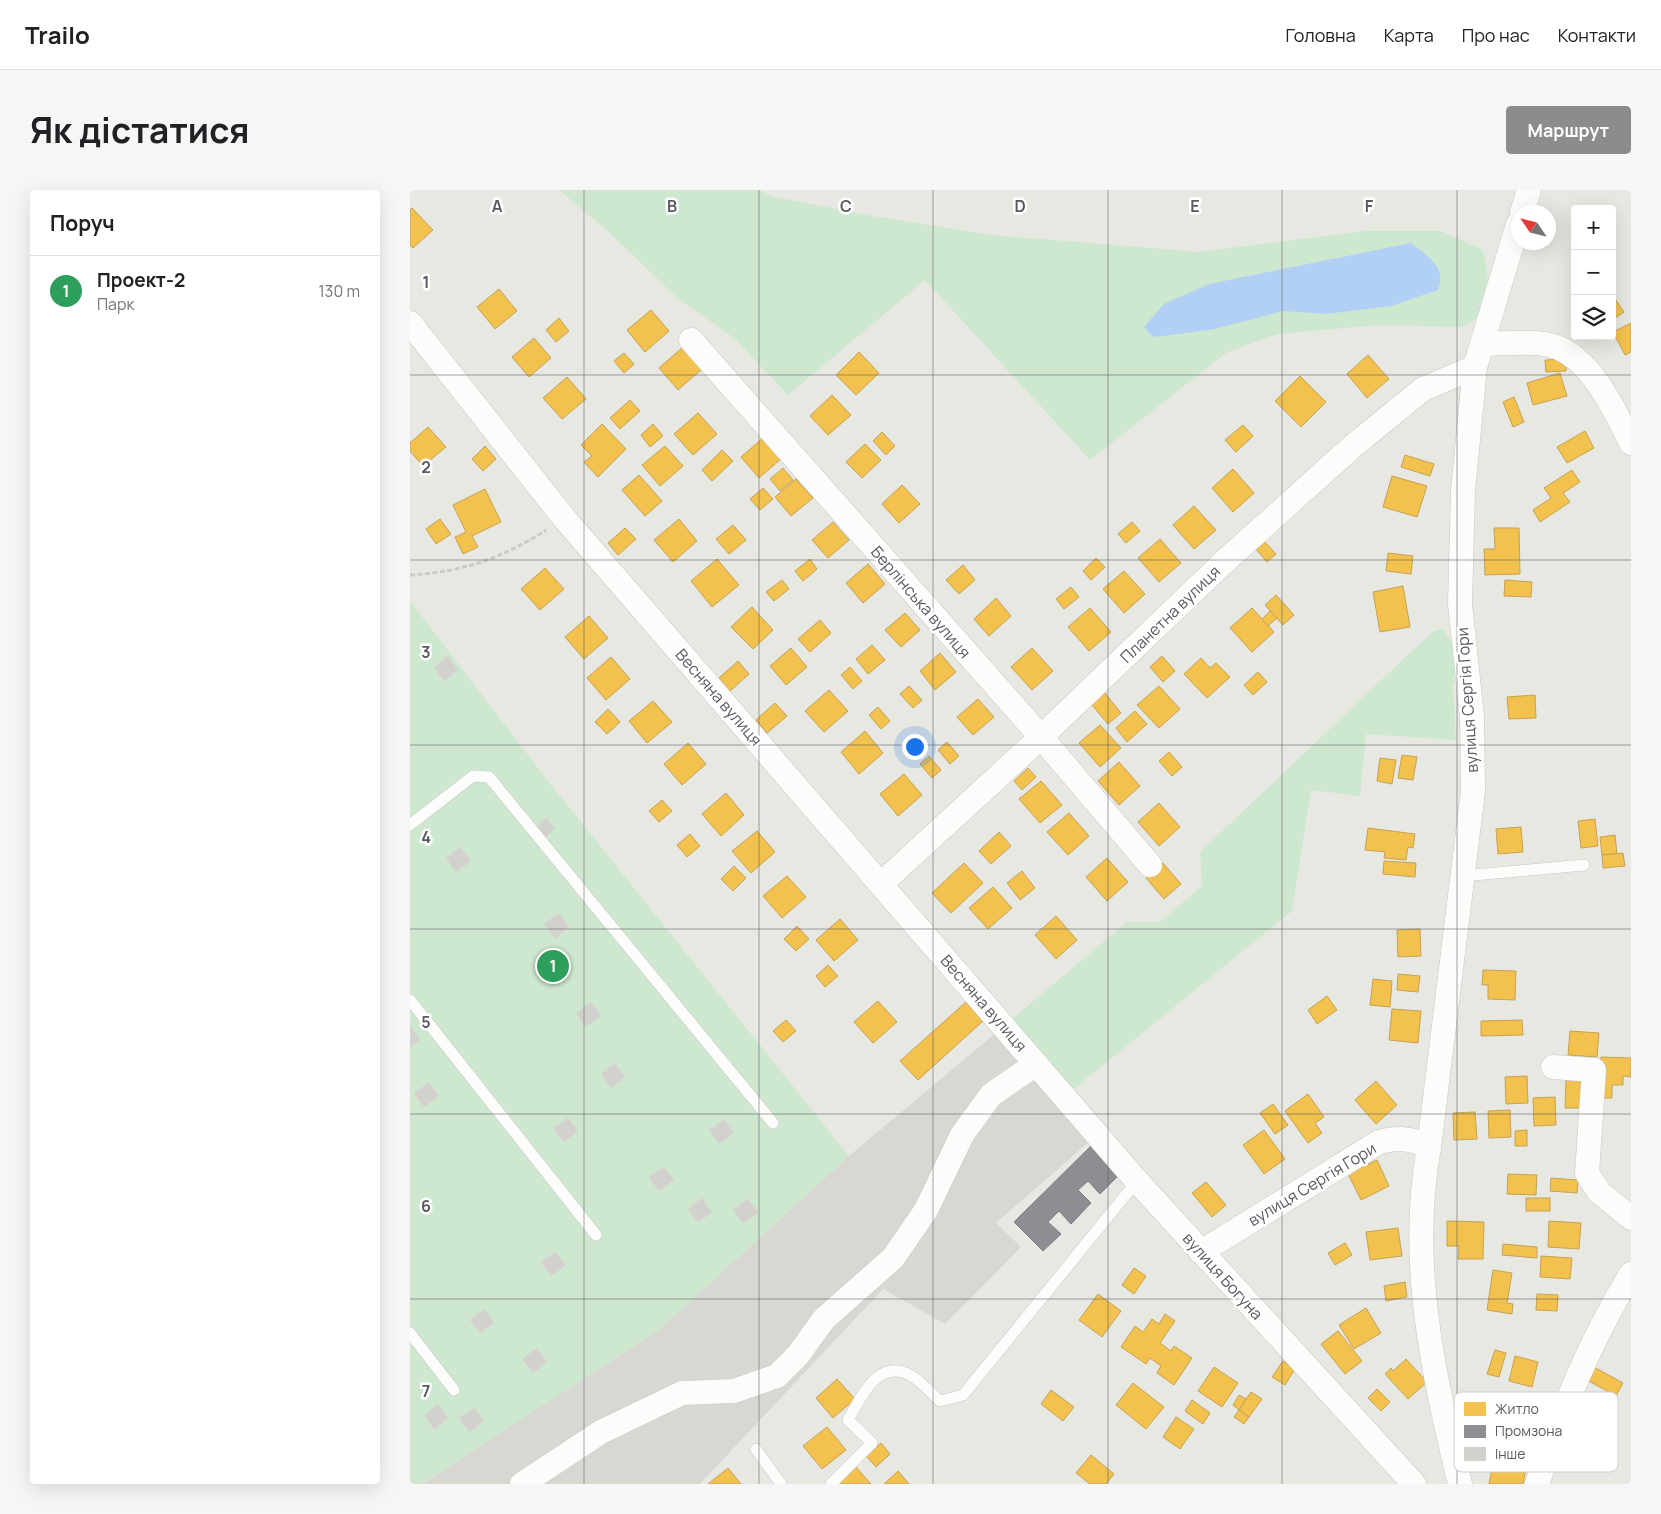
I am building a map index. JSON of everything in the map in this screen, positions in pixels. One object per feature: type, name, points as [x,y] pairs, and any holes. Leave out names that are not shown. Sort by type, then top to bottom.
[{"type":"street","points":[[1524,205],[1529,190]]},
{"type":"street","name":"вулиця Сергія Гори","points":[[1454,1459],[1439,1398],[1421,1276],[1422,1184],[1429,1147],[1473,791],[1472,717],[1460,604],[1463,491],[1474,367],[1511,247]]},
{"type":"street","name":"Весняна вулиця","points":[[410,323],[564,518],[1036,1064]]},
{"type":"street","name":"Берлінська вулиця","points":[[691,340],[1041,737],[1150,865]]},
{"type":"street","points":[[1482,344],[1545,344],[1573,356],[1588,369],[1617,415],[1631,443]]},
{"type":"street","name":"Планетна вулиця","points":[[881,884],[1041,737],[1225,561],[1353,446],[1424,389],[1474,367]]},
{"type":"street","points":[[522,1484],[601,1432],[682,1394],[734,1391],[777,1376],[798,1355],[824,1319],[894,1258],[926,1210],[962,1135],[991,1095],[1036,1064]]},
{"type":"street","name":"вулиця Богуна","points":[[1036,1064],[1137,1181],[1414,1484]]},
{"type":"street","points":[[1553,1067],[1594,1070],[1587,1172],[1599,1192],[1631,1218]]},
{"type":"street","name":"вулиця Сергія Гори","points":[[1201,1252],[1379,1142],[1398,1137],[1414,1140],[1429,1147]]},
{"type":"street","points":[[1570,1392],[1592,1344],[1631,1274]]},
{"type":"street","points":[[1537,1484],[1541,1472]]},
{"type":"lane","points":[[410,826],[473,776],[489,777],[773,1123]]},
{"type":"lane","points":[[1463,876],[1584,865]]},
{"type":"lane","points":[[410,1000],[596,1235]]},
{"type":"lane","points":[[831,1484],[872,1444],[848,1420],[874,1378],[885,1372],[902,1372],[912,1376],[940,1401],[963,1395],[1137,1181]]},
{"type":"lane","points":[[410,1333],[454,1390]]},
{"type":"lane","points":[[756,1448],[781,1484]]},
{"type":"path","points":[[410,575],[431,574],[484,563],[521,547],[564,518]]},
{"type":"shaded area","points":[[1004,1026],[1098,1134],[996,1223],[1021,1247],[945,1324],[883,1289],[700,1484],[422,1484],[660,1329],[849,1156]]},
{"type":"green space","points":[[559,190],[760,190],[771,196],[872,216],[992,235],[1199,252],[1365,231],[1441,231],[1483,250],[1488,279],[1477,318],[1462,327],[1381,325],[1277,334],[1226,353],[1090,460],[925,280],[788,395],[734,338],[676,297],[609,232]]},
{"type":"green space","points":[[410,601],[544,776],[849,1156],[660,1329],[422,1484],[410,1484]]},
{"type":"green space","points":[[1443,629],[1454,645],[1456,668],[1453,687],[1456,740],[1366,734],[1360,796],[1311,790],[1292,911],[1064,1097],[1004,1026],[1127,922],[1160,922],[1202,886],[1200,852],[1432,632]]},
{"type":"water","points":[[1411,243],[1438,268],[1440,282],[1438,290],[1391,306],[1326,314],[1283,311],[1215,329],[1156,337],[1151,335],[1144,327],[1164,304],[1209,284]]},
{"type":"building: Житло","points":[[412,208],[433,230],[413,248],[410,245],[410,210]]},
{"type":"building: Житло","points":[[499,289],[517,311],[495,329],[477,307]]},
{"type":"building: Житло","points":[[1616,300],[1624,312],[1616,317]]},
{"type":"building: Житло","points":[[651,310],[669,331],[645,352],[627,330]]},
{"type":"building: Житло","points":[[559,318],[569,331],[556,342],[546,330]]},
{"type":"building: Житло","points":[[1631,323],[1631,352],[1625,355],[1616,338],[1616,330]]},
{"type":"building: Житло","points":[[534,338],[551,358],[529,377],[512,357]]},
{"type":"building: Житло","points":[[683,347],[702,369],[678,390],[659,368]]},
{"type":"building: Житло","points":[[859,352],[879,373],[856,395],[836,375]]},
{"type":"building: Житло","points":[[624,353],[634,364],[624,373],[614,361]]},
{"type":"building: Житло","points":[[1368,355],[1389,379],[1367,398],[1347,374]]},
{"type":"building: Житло","points":[[1566,359],[1566,371],[1546,372],[1545,360]]},
{"type":"building: Житло","points":[[1560,373],[1567,396],[1533,405],[1527,383]]},
{"type":"building: Житло","points":[[1300,376],[1326,402],[1301,427],[1275,401]]},
{"type":"building: Житло","points":[[567,377],[586,399],[562,419],[543,398]]},
{"type":"building: Житло","points":[[832,395],[851,415],[828,435],[810,416]]},
{"type":"building: Житло","points":[[1514,397],[1524,422],[1513,427],[1503,402]]},
{"type":"building: Житло","points":[[630,400],[640,411],[620,429],[610,418]]},
{"type":"building: Житло","points":[[698,413],[717,434],[693,455],[674,434]]},
{"type":"building: Житло","points":[[602,424],[626,449],[598,477],[584,462],[592,456],[581,445]]},
{"type":"building: Житло","points":[[653,424],[663,436],[650,447],[641,435]]},
{"type":"building: Житло","points":[[1243,425],[1253,436],[1236,452],[1225,440]]},
{"type":"building: Житло","points":[[428,427],[446,447],[423,466],[410,451],[410,443]]},
{"type":"building: Житло","points":[[1585,431],[1594,448],[1567,463],[1557,447]]},
{"type":"building: Житло","points":[[882,432],[895,446],[886,455],[873,441]]},
{"type":"building: Житло","points":[[764,437],[782,458],[759,478],[741,457]]},
{"type":"building: Житло","points":[[865,444],[881,460],[862,478],[846,462]]},
{"type":"building: Житло","points":[[485,446],[496,459],[483,471],[472,459]]},
{"type":"building: Житло","points":[[665,446],[683,466],[660,486],[642,465]]},
{"type":"building: Житло","points":[[722,450],[733,461],[712,481],[702,470]]},
{"type":"building: Житло","points":[[1405,455],[1434,464],[1430,476],[1401,467]]},
{"type":"building: Житло","points":[[783,468],[793,480],[780,491],[770,479]]},
{"type":"building: Житло","points":[[1233,469],[1254,493],[1233,512],[1212,488]]},
{"type":"building: Житло","points":[[1572,470],[1580,482],[1563,493],[1570,502],[1540,522],[1533,510],[1551,498],[1544,488]]},
{"type":"building: Житло","points":[[639,475],[662,501],[645,516],[622,490]]},
{"type":"building: Житло","points":[[1392,476],[1427,486],[1417,517],[1383,507]]},
{"type":"building: Житло","points":[[796,479],[813,498],[791,516],[775,497]]},
{"type":"building: Житло","points":[[902,485],[920,504],[899,523],[882,504]]},
{"type":"building: Житло","points":[[763,488],[773,499],[760,510],[750,499]]},
{"type":"building: Житло","points":[[485,489],[501,522],[472,536],[478,547],[463,554],[455,537],[466,532],[453,505]]},
{"type":"building: Житло","points":[[1194,506],[1216,530],[1194,549],[1173,525]]},
{"type":"building: Житло","points":[[440,519],[451,534],[436,544],[426,529]]},
{"type":"building: Житло","points":[[679,519],[697,541],[673,562],[654,540]]},
{"type":"building: Житло","points":[[833,522],[849,540],[828,558],[812,540]]},
{"type":"building: Житло","points":[[1132,522],[1140,531],[1126,543],[1118,534]]},
{"type":"building: Житло","points":[[733,525],[746,540],[729,554],[716,539]]},
{"type":"building: Житло","points":[[625,528],[636,539],[618,555],[608,543]]},
{"type":"building: Житло","points":[[1494,528],[1519,528],[1520,574],[1485,575],[1484,549],[1495,549]]},
{"type":"building: Житло","points":[[1160,539],[1181,563],[1159,582],[1138,558]]},
{"type":"building: Житло","points":[[1263,540],[1276,554],[1267,562],[1255,548]]},
{"type":"building: Житло","points":[[1388,553],[1413,556],[1411,574],[1386,571]]},
{"type":"building: Житло","points":[[1096,558],[1105,567],[1091,580],[1083,571]]},
{"type":"building: Житло","points":[[717,559],[739,585],[712,607],[691,581]]},
{"type":"building: Житло","points":[[810,559],[817,569],[803,581],[795,571]]},
{"type":"building: Житло","points":[[868,564],[885,584],[863,603],[846,583]]},
{"type":"building: Житло","points":[[963,565],[975,580],[959,594],[946,580]]},
{"type":"building: Житло","points":[[545,568],[564,589],[540,610],[521,589]]},
{"type":"building: Житло","points":[[1124,571],[1145,594],[1124,613],[1103,589]]},
{"type":"building: Житло","points":[[782,580],[789,589],[774,601],[766,592]]},
{"type":"building: Житло","points":[[1505,580],[1532,582],[1531,597],[1504,596]]},
{"type":"building: Житло","points":[[1403,586],[1410,627],[1380,632],[1373,592]]},
{"type":"building: Житло","points":[[1071,587],[1079,597],[1064,609],[1056,599]]},
{"type":"building: Житло","points":[[1276,595],[1294,615],[1283,625],[1265,605]]},
{"type":"building: Житло","points":[[996,598],[1011,616],[989,636],[974,619]]},
{"type":"building: Житло","points":[[752,607],[773,630],[753,649],[731,627]]},
{"type":"building: Житло","points":[[1090,608],[1111,632],[1089,651],[1068,627]]},
{"type":"building: Житло","points":[[1252,608],[1274,632],[1252,652],[1230,628]]},
{"type":"building: Житло","points":[[1270,611],[1277,618],[1268,626],[1262,619]]},
{"type":"building: Житло","points":[[905,613],[920,630],[901,647],[885,630]]},
{"type":"building: Житло","points":[[589,616],[608,638],[584,659],[565,637]]},
{"type":"building: Житло","points":[[820,620],[831,633],[810,652],[798,639]]},
{"type":"building: Житло","points":[[872,645],[885,660],[868,674],[856,659]]},
{"type":"building: Житло","points":[[791,648],[807,667],[786,685],[770,666]]},
{"type":"building: Житло","points":[[1032,648],[1053,671],[1032,690],[1011,667]]},
{"type":"building: Житло","points":[[940,653],[956,672],[935,690],[920,671]]},
{"type":"building: Житло","points":[[1162,656],[1175,671],[1163,682],[1150,667]]},
{"type":"building: Житло","points":[[611,657],[630,679],[606,700],[587,678]]},
{"type":"building: Житло","points":[[1201,658],[1210,668],[1216,663],[1230,677],[1207,698],[1184,674]]},
{"type":"building: Житло","points":[[738,661],[749,674],[730,691],[719,678]]},
{"type":"building: Житло","points":[[850,667],[862,681],[853,689],[841,675]]},
{"type":"building: Житло","points":[[1258,672],[1267,682],[1253,695],[1244,685]]},
{"type":"building: Житло","points":[[909,686],[922,700],[913,708],[900,694]]},
{"type":"building: Житло","points":[[1159,686],[1180,709],[1159,728],[1137,705]]},
{"type":"building: Житло","points":[[829,690],[848,711],[824,732],[805,711]]},
{"type":"building: Житло","points":[[1105,693],[1121,713],[1108,724],[1091,704]]},
{"type":"building: Житло","points":[[1535,695],[1536,718],[1509,719],[1507,697]]},
{"type":"building: Житло","points":[[978,699],[994,717],[973,735],[957,717]]},
{"type":"building: Житло","points":[[653,701],[672,722],[647,743],[629,721]]},
{"type":"building: Житло","points":[[775,703],[787,716],[767,733],[756,720]]},
{"type":"building: Житло","points":[[878,707],[890,721],[881,729],[869,715]]},
{"type":"building: Житло","points":[[608,709],[620,722],[607,734],[595,722]]},
{"type":"building: Житло","points":[[1135,711],[1147,724],[1127,742],[1116,728]]},
{"type":"building: Житло","points":[[1100,725],[1121,748],[1100,767],[1079,743]]},
{"type":"building: Житло","points":[[865,731],[883,753],[859,774],[841,752]]},
{"type":"building: Житло","points":[[947,742],[959,756],[950,764],[938,750]]},
{"type":"building: Житло","points":[[688,743],[706,764],[682,785],[664,764]]},
{"type":"building: Житло","points":[[1169,752],[1182,767],[1172,776],[1159,761]]},
{"type":"building: Житло","points":[[1402,755],[1417,757],[1413,780],[1398,778]]},
{"type":"building: Житло","points":[[929,756],[941,770],[932,778],[920,764]]},
{"type":"building: Житло","points":[[1380,758],[1396,760],[1392,784],[1377,781]]},
{"type":"building: Житло","points":[[1119,762],[1140,786],[1119,805],[1098,781]]},
{"type":"building: Житло","points":[[1028,768],[1036,777],[1022,790],[1014,781]]},
{"type":"building: Житло","points":[[904,774],[922,795],[898,816],[880,794]]},
{"type":"building: Житло","points":[[1041,781],[1062,805],[1040,823],[1019,799]]},
{"type":"building: Житло","points":[[726,793],[744,815],[721,836],[702,814]]},
{"type":"building: Житло","points":[[662,800],[672,811],[659,822],[649,811]]},
{"type":"building: Житло","points":[[1159,803],[1180,827],[1159,846],[1138,822]]},
{"type":"building: Житло","points":[[1069,813],[1089,836],[1068,855],[1047,832]]},
{"type":"building: Житло","points":[[1595,819],[1598,846],[1581,848],[1578,821]]},
{"type":"building: Житло","points":[[1521,827],[1523,852],[1498,854],[1496,829]]},
{"type":"building: Житло","points":[[1368,828],[1415,834],[1413,848],[1408,847],[1406,860],[1384,858],[1385,852],[1365,850]]},
{"type":"building: Житло","points":[[757,831],[775,852],[751,873],[732,851]]},
{"type":"building: Житло","points":[[999,832],[1011,846],[991,864],[979,851]]},
{"type":"building: Житло","points":[[690,834],[700,846],[687,857],[677,845]]},
{"type":"building: Житло","points":[[1615,835],[1617,854],[1602,855],[1600,837]]},
{"type":"building: Житло","points":[[1623,853],[1625,866],[1603,868],[1602,855]]},
{"type":"building: Житло","points":[[1107,858],[1128,882],[1107,901],[1086,877]]},
{"type":"building: Житло","points":[[1384,861],[1416,863],[1415,877],[1383,874]]},
{"type":"building: Житло","points":[[964,863],[983,883],[951,913],[932,893]]},
{"type":"building: Житло","points":[[1163,863],[1181,884],[1164,899],[1146,878]]},
{"type":"building: Житло","points":[[734,866],[746,878],[733,891],[721,879]]},
{"type":"building: Житло","points":[[1022,871],[1035,888],[1020,900],[1007,883]]},
{"type":"building: Житло","points":[[787,876],[806,897],[782,918],[763,896]]},
{"type":"building: Житло","points":[[993,887],[1012,908],[988,929],[969,908]]},
{"type":"building: Житло","points":[[1056,916],[1077,940],[1056,959],[1035,935]]},
{"type":"building: Житло","points":[[840,919],[858,940],[834,961],[816,940]]},
{"type":"building: Житло","points":[[797,926],[809,939],[796,951],[784,939]]},
{"type":"building: Житло","points":[[1420,929],[1421,956],[1398,957],[1397,930]]},
{"type":"building: Житло","points":[[828,965],[838,976],[825,987],[816,976]]},
{"type":"building: Житло","points":[[1483,970],[1516,971],[1515,1000],[1488,999],[1488,985],[1482,985]]},
{"type":"building: Житло","points":[[1398,974],[1420,976],[1418,992],[1397,990]]},
{"type":"building: Житло","points":[[1373,979],[1392,981],[1390,1007],[1370,1005]]},
{"type":"building: Житло","points":[[1327,996],[1337,1010],[1317,1024],[1308,1010]]},
{"type":"building: Житло","points":[[878,1001],[897,1022],[873,1043],[854,1022]]},
{"type":"building: Житло","points":[[966,1002],[983,1021],[918,1080],[900,1061]]},
{"type":"building: Житло","points":[[1392,1009],[1421,1011],[1418,1043],[1389,1040]]},
{"type":"building: Житло","points":[[786,1020],[796,1031],[783,1042],[773,1031]]},
{"type":"building: Житло","points":[[1522,1020],[1523,1035],[1481,1036],[1481,1021]]},
{"type":"building: Житло","points":[[1570,1031],[1599,1033],[1597,1057],[1568,1055]]},
{"type":"building: Житло","points":[[1601,1057],[1631,1058],[1631,1077],[1623,1076],[1623,1085],[1612,1085],[1612,1098],[1600,1098]]},
{"type":"building: Житло","points":[[1527,1076],[1528,1103],[1506,1104],[1505,1077]]},
{"type":"building: Житло","points":[[1566,1080],[1581,1080],[1580,1108],[1565,1108]]},
{"type":"building: Житло","points":[[1376,1081],[1397,1105],[1376,1124],[1355,1100]]},
{"type":"building: Житло","points":[[1308,1094],[1324,1117],[1315,1123],[1322,1133],[1308,1143],[1285,1111]]},
{"type":"building: Житло","points":[[1555,1097],[1556,1125],[1534,1126],[1533,1098]]},
{"type":"building: Житло","points":[[1273,1104],[1288,1125],[1275,1134],[1260,1113]]},
{"type":"building: Житло","points":[[1510,1110],[1511,1137],[1489,1138],[1488,1111]]},
{"type":"building: Житло","points":[[1475,1112],[1477,1139],[1454,1140],[1453,1113]]},
{"type":"building: Житло","points":[[1264,1130],[1285,1159],[1264,1174],[1243,1145]]},
{"type":"building: Житло","points":[[1527,1130],[1527,1146],[1515,1146],[1515,1131]]},
{"type":"building: Житло","points":[[1377,1160],[1389,1186],[1361,1200],[1348,1174]]},
{"type":"building: Житло","points":[[1508,1174],[1537,1175],[1536,1195],[1507,1194]]},
{"type":"building: Житло","points":[[1551,1178],[1578,1180],[1577,1193],[1550,1191]]},
{"type":"building: Житло","points":[[1206,1182],[1226,1205],[1212,1217],[1192,1193]]},
{"type":"building: Житло","points":[[1526,1198],[1550,1198],[1550,1211],[1526,1211]]},
{"type":"building: Житло","points":[[1447,1221],[1484,1222],[1483,1259],[1458,1259],[1459,1246],[1447,1246]]},
{"type":"building: Житло","points":[[1549,1221],[1581,1223],[1579,1249],[1548,1247]]},
{"type":"building: Житло","points":[[1398,1228],[1402,1256],[1370,1260],[1366,1232]]},
{"type":"building: Житло","points":[[1345,1243],[1352,1255],[1335,1265],[1328,1253]]},
{"type":"building: Житло","points":[[1503,1244],[1537,1247],[1537,1258],[1502,1255]]},
{"type":"building: Житло","points":[[1541,1256],[1572,1258],[1570,1279],[1540,1277]]},
{"type":"building: Житло","points":[[1134,1268],[1146,1276],[1134,1294],[1122,1285]]},
{"type":"building: Житло","points":[[1493,1270],[1512,1273],[1507,1303],[1513,1304],[1512,1314],[1487,1310]]},
{"type":"building: Житло","points":[[1405,1282],[1407,1297],[1386,1301],[1384,1286]]},
{"type":"building: Житло","points":[[1098,1294],[1121,1311],[1102,1337],[1079,1320]]},
{"type":"building: Житло","points":[[1537,1294],[1558,1295],[1557,1311],[1536,1310]]},
{"type":"building: Житло","points":[[1366,1308],[1381,1333],[1354,1349],[1339,1325]]},
{"type":"building: Житло","points":[[1165,1314],[1175,1321],[1160,1343],[1171,1351],[1174,1346],[1192,1358],[1174,1385],[1157,1373],[1161,1366],[1150,1358],[1146,1364],[1121,1347],[1135,1326],[1143,1332],[1152,1319],[1159,1324]]},
{"type":"building: Житло","points":[[1338,1331],[1362,1361],[1345,1374],[1321,1344]]},
{"type":"building: Житло","points":[[1495,1350],[1506,1353],[1499,1377],[1487,1374]]},
{"type":"building: Житло","points":[[1515,1356],[1538,1362],[1532,1387],[1509,1381]]},
{"type":"building: Житло","points":[[1406,1359],[1427,1382],[1408,1399],[1385,1374],[1391,1368],[1393,1371]]},
{"type":"building: Житло","points":[[1283,1361],[1295,1369],[1285,1385],[1272,1377]]},
{"type":"building: Житло","points":[[1214,1367],[1238,1383],[1222,1407],[1198,1391]]},
{"type":"building: Житло","points":[[1594,1367],[1623,1383],[1618,1392],[1609,1392],[1587,1380]]},
{"type":"building: Житло","points":[[837,1379],[855,1399],[833,1418],[816,1398]]},
{"type":"building: Житло","points":[[1133,1383],[1164,1407],[1146,1429],[1116,1405]]},
{"type":"building: Житло","points":[[1377,1389],[1390,1402],[1381,1411],[1368,1398]]},
{"type":"building: Житло","points":[[1051,1390],[1074,1407],[1063,1421],[1041,1404]]},
{"type":"building: Житло","points":[[1251,1392],[1262,1399],[1249,1417],[1239,1410]]},
{"type":"building: Житло","points":[[1239,1395],[1246,1399],[1239,1410],[1233,1405]]},
{"type":"building: Житло","points":[[1192,1400],[1210,1413],[1203,1424],[1185,1411]]},
{"type":"building: Житло","points":[[1239,1410],[1249,1417],[1244,1424],[1234,1417]]},
{"type":"building: Житло","points":[[1176,1417],[1194,1429],[1180,1449],[1163,1437]]},
{"type":"building: Житло","points":[[827,1427],[846,1450],[822,1469],[803,1446]]},
{"type":"building: Житло","points":[[881,1443],[890,1454],[876,1467],[866,1456]]},
{"type":"building: Житло","points":[[1091,1455],[1114,1474],[1106,1484],[1090,1484],[1076,1473]]},
{"type":"building: Житло","points":[[855,1466],[871,1484],[836,1484]]},
{"type":"building: Житло","points":[[728,1468],[741,1484],[708,1484]]},
{"type":"building: Житло","points":[[898,1471],[909,1484],[884,1484]]},
{"type":"building: Житло","points":[[1491,1472],[1525,1472],[1523,1484],[1489,1484]]},
{"type":"building: Промзона","points":[[1094,1143],[1122,1172],[1100,1194],[1088,1181],[1078,1190],[1091,1203],[1071,1224],[1059,1211],[1048,1222],[1061,1234],[1043,1251],[1014,1222]]},
{"type":"building: Інше","points":[[448,656],[458,670],[444,681],[434,667]]},
{"type":"building: Інше","points":[[546,818],[555,829],[542,840],[533,829]]},
{"type":"building: Інше","points":[[460,847],[471,861],[456,872],[446,858]]},
{"type":"building: Інше","points":[[559,913],[569,927],[555,938],[544,924]]},
{"type":"building: Інше","points":[[591,1002],[601,1016],[586,1027],[576,1013]]},
{"type":"building: Інше","points":[[410,1026],[420,1040],[410,1047]]},
{"type":"building: Інше","points":[[615,1063],[625,1077],[611,1088],[601,1074]]},
{"type":"building: Інше","points":[[429,1083],[439,1096],[424,1107],[414,1093]]},
{"type":"building: Інше","points":[[568,1118],[578,1131],[564,1142],[554,1128]]},
{"type":"building: Інше","points":[[724,1120],[734,1133],[719,1144],[709,1130]]},
{"type":"building: Інше","points":[[664,1167],[674,1180],[659,1191],[649,1177]]},
{"type":"building: Інше","points":[[702,1198],[712,1212],[698,1222],[688,1209]]},
{"type":"building: Інше","points":[[748,1199],[758,1213],[743,1223],[733,1210]]},
{"type":"building: Інше","points":[[556,1252],[566,1265],[551,1276],[541,1262]]},
{"type":"building: Інше","points":[[484,1309],[494,1323],[480,1333],[470,1320]]},
{"type":"building: Інше","points":[[537,1348],[547,1362],[533,1373],[522,1359]]},
{"type":"building: Інше","points":[[438,1404],[448,1418],[434,1429],[424,1415]]},
{"type":"building: Інше","points":[[474,1408],[484,1421],[469,1432],[459,1418]]},
{"type":"place","name":"Проект-2","points":[[553,966]]}]
